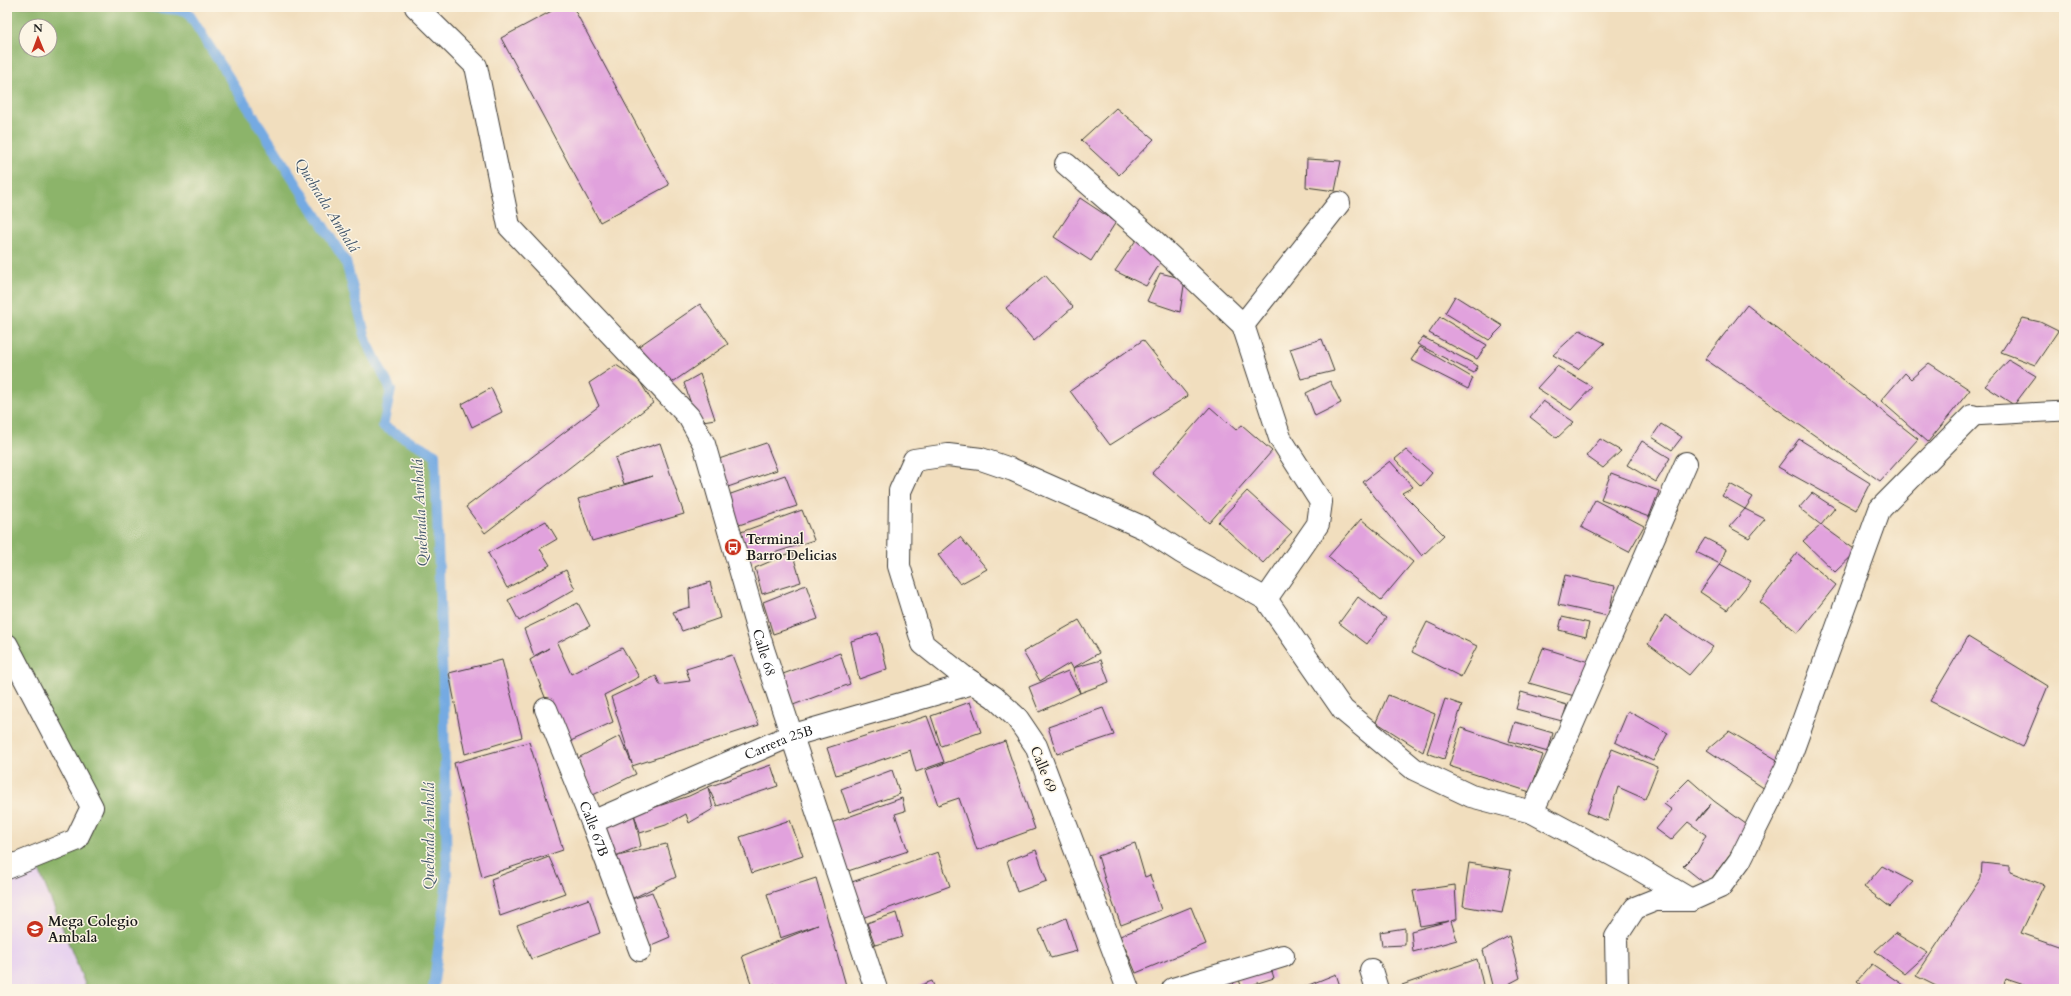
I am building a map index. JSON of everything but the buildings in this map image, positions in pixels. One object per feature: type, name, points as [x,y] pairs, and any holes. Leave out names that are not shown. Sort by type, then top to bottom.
[{"type":"street","name":"Calle 68","points":[[416,7],[476,66],[509,226],[689,417],[704,444],[762,649],[876,989]]},
{"type":"street","points":[[1066,164],[1152,239],[1243,325],[1280,438],[1321,502],[1318,524],[1266,599],[1343,710],[1414,769],[1471,796],[1532,812],[1637,868],[1691,900]]},
{"type":"street","points":[[1243,325],[1339,204]]},
{"type":"street","points":[[1617,989],[1616,937],[1635,908],[1655,900],[1691,900],[1720,887],[1740,860],[1786,768],[1880,509],[1972,416]]},
{"type":"street","name":"Calle 69","points":[[1128,989],[1036,746],[1016,718],[994,697],[973,683],[923,644],[898,566],[900,491],[914,460],[948,455],[981,459],[1013,470],[1144,528],[1181,552],[1266,599]]},
{"type":"street","points":[[1532,812],[1562,748],[1686,463]]},
{"type":"street","points":[[7,645],[92,807],[76,840],[7,868]]},
{"type":"street","name":"Carrera 25B","points":[[592,822],[790,736],[973,683]]},
{"type":"street","name":"Calle 67B","points":[[546,709],[592,822],[640,950]]},
{"type":"street","points":[[1173,989],[1283,956]]},
{"type":"lane","points":[[1972,416],[2064,411]]},
{"type":"shaded area","name":"Mega Colegio Ambala","points":[[34,858],[87,989],[7,989],[7,869]]},
{"type":"green space","points":[[7,7],[151,7],[187,11],[346,262],[367,342],[391,390],[384,426],[435,454],[447,873],[432,989],[87,989],[34,858],[76,840],[92,807],[7,645]]},
{"type":"waterway","name":"Quebrada Ambalá","points":[[151,7],[187,11],[346,262],[367,342],[391,390],[383,426],[435,454],[444,717],[447,881],[433,989]]},
{"type":"place","name":"Terminal Barro Delicias","points":[[733,547]]},
{"type":"place","name":"Mega Colegio Ambala","points":[[35,929]]}]
